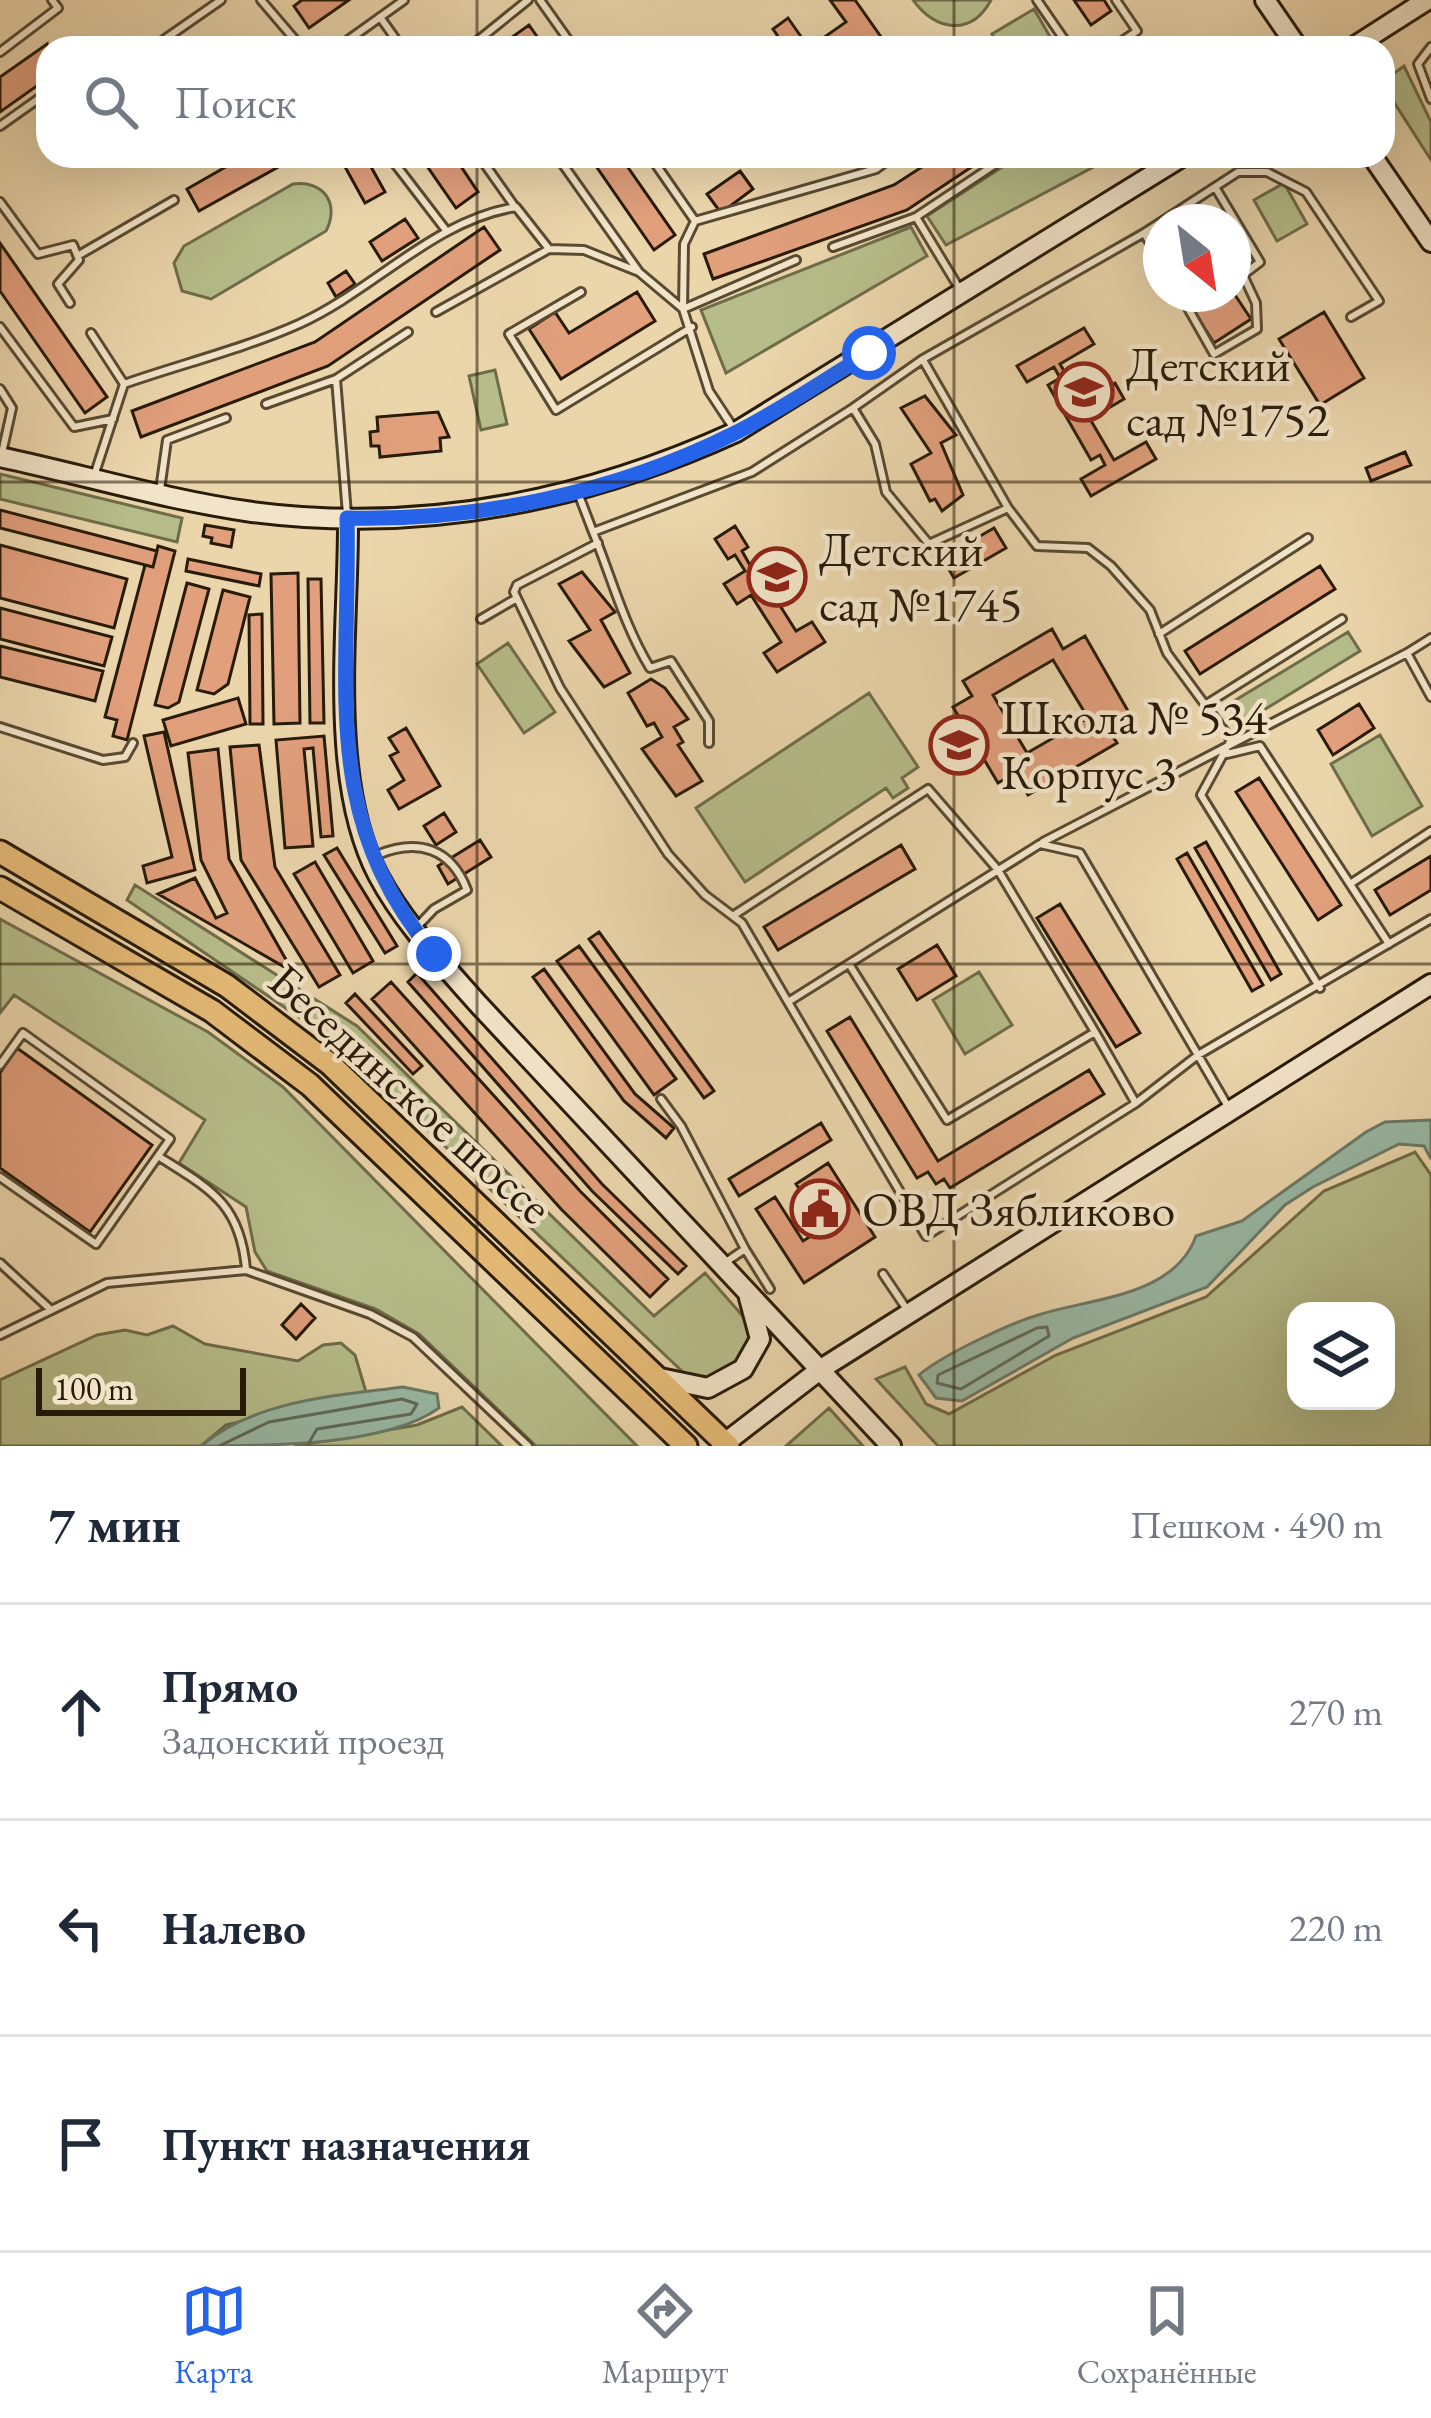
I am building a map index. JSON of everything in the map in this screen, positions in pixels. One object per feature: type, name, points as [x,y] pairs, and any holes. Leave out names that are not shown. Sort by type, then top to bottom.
[{"type":"main road","name":"Бесединское шоссе","points":[[0,852],[273,1017],[330,1064],[660,1378],[724,1445]]},
{"type":"main road","name":"Бесединское шоссе","points":[[0,888],[212,1011],[310,1085],[686,1446]]},
{"type":"street","points":[[1265,0],[1290,36]]},
{"type":"street","points":[[1371,36],[1427,0]]},
{"type":"street","points":[[0,457],[256,512],[347,518],[447,513],[578,493],[736,433],[1164,168]]},
{"type":"street","points":[[1380,168],[1431,241]]},
{"type":"street","points":[[347,518],[352,790],[371,857],[414,931],[891,1446]]},
{"type":"street","points":[[724,1445],[821,1369],[1431,984]]},
{"type":"street","points":[[660,1378],[708,1388],[742,1370],[760,1339],[747,1293]]},
{"type":"lane","points":[[0,52],[58,8],[52,0]]},
{"type":"lane","points":[[169,36],[221,0]]},
{"type":"lane","points":[[261,0],[292,36]]},
{"type":"lane","points":[[354,36],[404,0]]},
{"type":"lane","points":[[483,36],[528,0]]},
{"type":"lane","points":[[540,0],[566,36]]},
{"type":"lane","points":[[1037,0],[1061,36]]},
{"type":"lane","points":[[1116,0],[1137,31],[1130,36]]},
{"type":"lane","points":[[380,17],[393,36]]},
{"type":"lane","points":[[1431,47],[1418,64],[1431,99]]},
{"type":"lane","points":[[0,126],[36,100]]},
{"type":"lane","points":[[398,168],[446,231]]},
{"type":"lane","points":[[488,168],[549,249]]},
{"type":"lane","points":[[565,168],[639,272],[682,309],[692,327],[709,391],[736,433]]},
{"type":"lane","points":[[658,168],[695,220]]},
{"type":"lane","points":[[682,309],[684,244],[695,220],[877,168]]},
{"type":"lane","points":[[833,247],[916,217],[990,168]]},
{"type":"lane","points":[[1189,204],[1238,172],[1268,172],[1306,193],[1379,301],[1351,316]]},
{"type":"lane","points":[[1215,187],[1225,204]]},
{"type":"lane","points":[[70,303],[58,279],[79,255],[174,200]]},
{"type":"lane","points":[[0,202],[38,254],[74,245],[79,255]]},
{"type":"lane","points":[[124,383],[296,325],[347,299],[479,213],[516,207]]},
{"type":"lane","points":[[916,217],[964,296]]},
{"type":"lane","points":[[593,532],[752,472],[923,359],[1143,234]]},
{"type":"lane","points":[[436,312],[549,249],[584,250],[639,272]]},
{"type":"lane","points":[[682,309],[796,260]]},
{"type":"lane","points":[[581,292],[509,334],[556,410],[692,327]]},
{"type":"lane","points":[[1190,312],[1214,354],[1257,329],[1251,292]]},
{"type":"lane","points":[[0,327],[74,427],[113,419]]},
{"type":"lane","points":[[266,404],[336,379],[408,332]]},
{"type":"lane","points":[[92,333],[124,383],[94,477]]},
{"type":"lane","points":[[923,359],[1008,508],[1036,546],[1088,548],[1112,566],[1150,610],[1159,634],[1231,740]]},
{"type":"lane","points":[[336,379],[347,518]]},
{"type":"lane","points":[[0,389],[12,407],[0,457]]},
{"type":"lane","points":[[854,408],[875,444],[886,492],[929,544],[1008,508]]},
{"type":"lane","points":[[160,494],[167,440],[226,418]]},
{"type":"lane","points":[[578,493],[618,592],[622,622],[650,668],[671,662],[709,721],[709,742]]},
{"type":"lane","points":[[1159,634],[1309,538]]},
{"type":"lane","points":[[598,544],[517,585],[517,598],[560,688],[668,854],[733,916],[926,1236],[1136,1103],[1198,1055],[1320,988],[1431,919]]},
{"type":"lane","points":[[481,619],[517,598]]},
{"type":"lane","points":[[1204,705],[1342,619]]},
{"type":"lane","points":[[788,1002],[1040,844],[1431,638]]},
{"type":"lane","points":[[1407,653],[1431,697]]},
{"type":"lane","points":[[0,727],[104,760],[124,757],[133,743]]},
{"type":"lane","points":[[1231,740],[1202,795],[1320,988]]},
{"type":"lane","points":[[1227,754],[1260,746],[1389,944]]},
{"type":"lane","points":[[733,916],[928,789],[998,870],[1136,1103]]},
{"type":"lane","points":[[1350,884],[1431,831]]},
{"type":"lane","points":[[1040,844],[1080,853],[1232,1113]]},
{"type":"lane","points":[[371,857],[395,847],[424,846],[458,867],[467,890],[434,909],[414,931]]},
{"type":"lane","points":[[850,964],[947,1120],[1095,1032]]},
{"type":"lane","points":[[0,1065],[23,1033],[170,1139],[96,1244],[0,1177]]},
{"type":"lane","points":[[661,1099],[681,1126],[770,1289]]},
{"type":"lane","points":[[158,1156],[208,1188],[236,1216],[246,1270]]},
{"type":"lane","points":[[721,1266],[745,1249]]},
{"type":"lane","points":[[0,1263],[50,1309]]},
{"type":"lane","points":[[0,1335],[107,1283],[246,1270],[322,1294],[413,1337],[528,1446]]},
{"type":"lane","points":[[884,1274],[910,1314]]},
{"type":"green space","points":[[913,0],[991,0],[973,20],[953,26],[932,18]]},
{"type":"green space","points":[[1034,9],[1050,36],[993,36]]},
{"type":"green space","points":[[1404,66],[1431,122],[1431,160],[1395,104],[1395,73]]},
{"type":"green space","points":[[1001,168],[1092,168],[946,245],[927,216]]},
{"type":"green space","points":[[1284,183],[1307,224],[1277,241],[1254,200]]},
{"type":"green space","points":[[293,184],[313,186],[326,196],[331,212],[326,231],[211,299],[182,291],[174,263],[184,246]]},
{"type":"green space","points":[[911,227],[927,256],[726,373],[701,310]]},
{"type":"green space","points":[[495,370],[507,424],[481,430],[469,376]]},
{"type":"green space","points":[[0,474],[182,518],[177,542],[0,499]]},
{"type":"green space","points":[[1348,632],[1360,651],[1236,727],[1224,707]]},
{"type":"green space","points":[[508,643],[555,712],[524,733],[477,664]]},
{"type":"green space","points":[[869,693],[918,767],[902,778],[908,788],[893,798],[886,788],[745,882],[696,808]]},
{"type":"green space","points":[[1380,735],[1422,806],[1372,836],[1331,764]]},
{"type":"green space","points":[[135,885],[357,1026],[654,1316],[705,1273],[748,1322],[752,1341],[735,1369],[702,1381],[685,1374],[334,1041],[127,900]]},
{"type":"green space","points":[[0,919],[208,1032],[283,1087],[637,1446],[536,1446],[419,1334],[376,1309],[267,1271],[255,1252],[246,1207],[179,1163],[205,1120],[14,995],[0,1013]]},
{"type":"green space","points":[[979,972],[1012,1025],[965,1054],[933,1000]]},
{"type":"green space","points":[[1415,1152],[1431,1175],[1431,1446],[938,1446],[876,1379],[905,1367],[926,1404],[949,1414],[1056,1355],[1206,1297],[1324,1191]]},
{"type":"green space","points":[[173,1326],[205,1344],[298,1361],[323,1345],[341,1343],[355,1355],[366,1392],[226,1425],[201,1446],[0,1446],[0,1380],[97,1335],[125,1330],[147,1335]]},
{"type":"green space","points":[[462,1407],[502,1446],[294,1446],[417,1425]]},
{"type":"green space","points":[[829,1408],[863,1446],[786,1446]]},
{"type":"water","points":[[1431,1120],[1431,1159],[1424,1146],[1399,1144],[1313,1187],[1285,1205],[1207,1287],[1073,1338],[962,1401],[936,1398],[919,1375],[958,1350],[1023,1320],[1149,1284],[1185,1256],[1196,1236],[1242,1221],[1366,1132],[1385,1122]]},
{"type":"water","points":[[403,1387],[437,1394],[439,1408],[416,1421],[358,1437],[201,1446],[271,1409]]},
{"type":"building","points":[[302,0],[349,0],[309,28],[294,6]]},
{"type":"building","points":[[830,0],[855,0],[880,36],[826,36],[846,22]]},
{"type":"building","points":[[1074,0],[1104,0],[1111,11],[1091,25]]},
{"type":"building","points":[[788,18],[801,36],[778,36],[773,29]]},
{"type":"building","points":[[529,25],[537,36],[514,36]]},
{"type":"building","points":[[36,52],[36,86],[0,112],[0,77]]},
{"type":"building","points":[[224,168],[276,168],[199,211],[187,189]]},
{"type":"building","points":[[346,168],[372,168],[385,192],[365,203]]},
{"type":"building","points":[[428,168],[462,168],[478,192],[456,208]]},
{"type":"building","points":[[597,168],[628,168],[675,235],[654,250]]},
{"type":"building","points":[[920,168],[970,168],[907,210],[713,279],[704,254],[894,185]]},
{"type":"building","points":[[740,171],[753,189],[721,213],[707,194]]},
{"type":"building","points":[[405,219],[418,238],[382,261],[370,242]]},
{"type":"building","points":[[484,227],[500,250],[328,366],[141,437],[132,411],[315,342]]},
{"type":"building","points":[[0,243],[107,397],[85,413],[0,291]]},
{"type":"building","points":[[346,271],[355,284],[336,297],[328,283]]},
{"type":"building","points":[[637,292],[655,321],[561,379],[529,329],[555,312],[569,333]]},
{"type":"building","points":[[1194,312],[1246,312],[1251,319],[1214,343]]},
{"type":"building","points":[[1324,312],[1364,378],[1320,405],[1279,339]]},
{"type":"building","points":[[1084,328],[1094,344],[1060,364],[1082,402],[1115,383],[1124,399],[1090,419],[1114,460],[1146,442],[1156,459],[1091,496],[1081,479],[1105,465],[1100,455],[1091,460],[1048,385],[1060,378],[1054,367],[1027,382],[1017,366]]},
{"type":"building","points":[[925,396],[956,435],[941,443],[963,495],[942,511],[935,499],[930,501],[911,464],[931,453],[901,408]]},
{"type":"building","points":[[438,412],[449,437],[440,438],[441,451],[380,457],[379,446],[371,446],[370,432],[378,431],[377,417]]},
{"type":"building","points":[[1405,452],[1411,465],[1371,481],[1366,468]]},
{"type":"building","points":[[0,510],[157,551],[153,567],[0,528]]},
{"type":"building","points":[[205,525],[234,530],[231,547],[211,543],[212,538],[203,536]]},
{"type":"building","points":[[735,526],[748,547],[742,551],[751,567],[771,554],[784,574],[767,585],[796,631],[812,622],[825,642],[777,672],[764,653],[781,642],[751,595],[737,604],[724,584],[745,571],[735,555],[728,559],[715,539]]},
{"type":"building","points":[[994,528],[1006,548],[954,578],[942,558]]},
{"type":"building","points":[[0,545],[127,579],[114,628],[0,598]]},
{"type":"building","points":[[158,546],[175,551],[127,740],[113,736],[117,720],[105,717],[145,565],[153,567]]},
{"type":"building","points":[[188,559],[261,574],[259,586],[186,571]]},
{"type":"building","points":[[1320,566],[1335,589],[1200,674],[1185,651]]},
{"type":"building","points":[[582,572],[615,612],[601,620],[630,673],[604,687],[569,641],[590,630],[559,584]]},
{"type":"building","points":[[298,573],[300,723],[274,724],[271,574]]},
{"type":"building","points":[[308,579],[321,579],[324,723],[310,723]]},
{"type":"building","points":[[187,583],[209,589],[179,702],[168,708],[155,705]]},
{"type":"building","points":[[223,590],[250,597],[228,684],[214,694],[197,690]]},
{"type":"building","points":[[0,608],[112,637],[104,666],[0,639]]},
{"type":"building","points":[[262,614],[263,724],[250,724],[249,615]]},
{"type":"building","points":[[1052,629],[1063,649],[1085,636],[1128,711],[1105,724],[1117,743],[1028,795],[1015,773],[998,783],[953,707],[972,696],[963,681]],"holes":[[[1053,660],[1088,718],[1027,753],[993,695]]]},
{"type":"building","points":[[0,646],[103,671],[95,701],[0,677]]},
{"type":"building","points":[[651,679],[665,688],[688,719],[674,727],[683,742],[678,745],[702,781],[676,796],[642,749],[662,737],[654,723],[647,726],[628,693]]},
{"type":"building","points":[[238,698],[246,724],[171,746],[163,720]]},
{"type":"building","points":[[1359,704],[1374,728],[1333,755],[1318,730]]},
{"type":"building","points":[[406,728],[440,786],[399,809],[388,790],[404,780],[390,756],[398,752],[389,738]]},
{"type":"building","points":[[164,732],[195,870],[147,883],[143,866],[172,857],[144,736]]},
{"type":"building","points":[[324,736],[333,836],[321,837],[313,748],[304,749],[313,846],[285,848],[276,740]]},
{"type":"building","points":[[259,745],[275,867],[340,975],[319,987],[241,860],[230,747]]},
{"type":"building","points":[[218,749],[229,859],[293,972],[158,894],[195,878],[216,918],[227,913],[201,860],[188,753]]},
{"type":"building","points":[[1259,778],[1341,905],[1318,920],[1236,792]]},
{"type":"building","points":[[444,813],[456,832],[436,845],[424,826]]},
{"type":"building","points":[[480,840],[491,857],[448,884],[438,866]]},
{"type":"building","points":[[1206,842],[1281,974],[1271,980],[1195,848]]},
{"type":"building","points":[[901,845],[915,869],[778,950],[764,927]]},
{"type":"building","points":[[337,848],[397,946],[385,953],[324,855]]},
{"type":"building","points":[[1187,853],[1263,985],[1252,991],[1177,859]]},
{"type":"building","points":[[1431,856],[1431,890],[1390,915],[1375,890]]},
{"type":"building","points":[[315,862],[373,961],[353,973],[294,874]]},
{"type":"building","points":[[1060,904],[1140,1033],[1116,1047],[1037,918]]},
{"type":"building","points":[[599,932],[714,1091],[704,1098],[589,939]]},
{"type":"building","points":[[937,945],[956,976],[917,1000],[898,969]]},
{"type":"building","points":[[579,946],[676,1079],[654,1095],[557,961]]},
{"type":"building","points":[[544,969],[635,1094],[674,1128],[666,1138],[624,1101],[533,977]]},
{"type":"building","points":[[417,973],[602,1184],[686,1266],[678,1274],[592,1191],[408,982]]},
{"type":"building","points":[[391,982],[580,1191],[668,1279],[650,1297],[561,1209],[372,999]]},
{"type":"building","points":[[355,994],[422,1066],[413,1074],[346,1003]]},
{"type":"building","points":[[850,1017],[938,1161],[1089,1070],[1104,1094],[950,1188],[944,1179],[936,1184],[928,1172],[917,1178],[827,1031]]},
{"type":"building","points":[[17,1048],[152,1145],[90,1232],[0,1168],[0,1073]]},
{"type":"building","points":[[821,1123],[831,1140],[739,1196],[729,1179]]},
{"type":"building","points":[[828,1163],[875,1237],[804,1283],[756,1209],[775,1197],[803,1241],[824,1228],[796,1184]]},
{"type":"building","points":[[301,1304],[315,1318],[296,1339],[282,1325]]},
{"type":"place","name":"Детский сад №1752","points":[[1084,392]]},
{"type":"place","name":"Детский сад №1745","points":[[777,577]]},
{"type":"place","name":"Школа № 534 Корпус 3","points":[[959,745]]},
{"type":"place","name":"ОВД Зябликово","points":[[820,1209]]},
{"type":"route","points":[[434,954],[376,872],[352,790],[347,518],[502,507],[627,478],[736,433],[869,353]]}]
